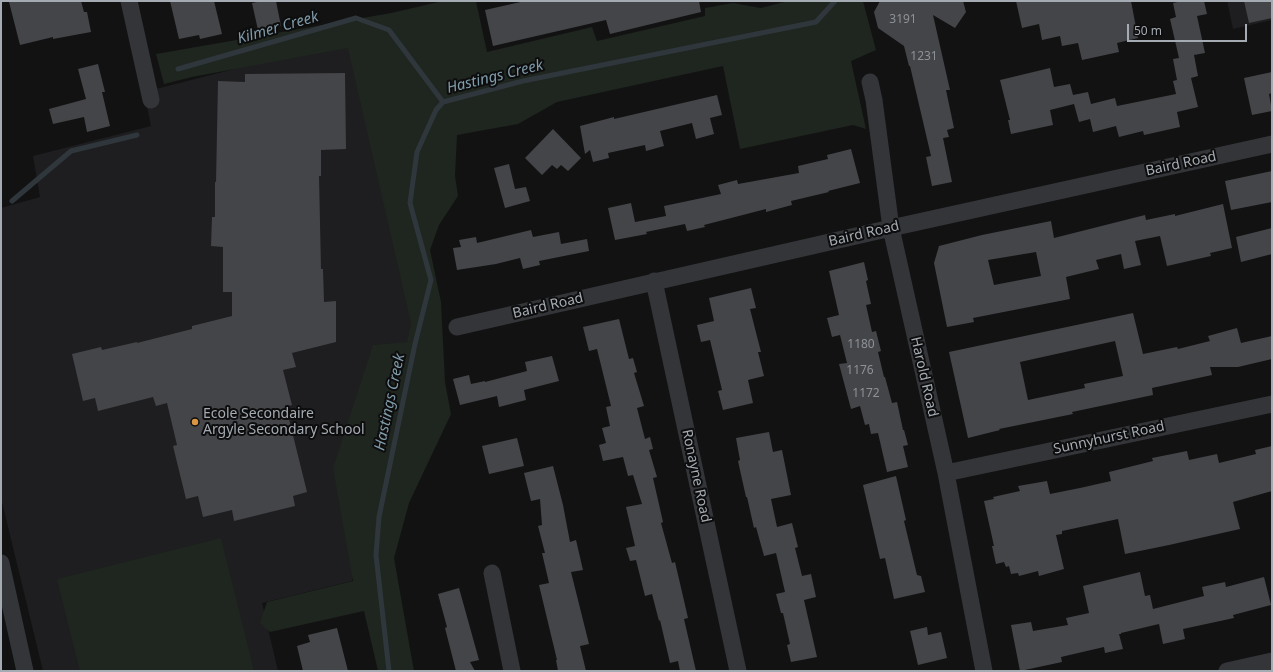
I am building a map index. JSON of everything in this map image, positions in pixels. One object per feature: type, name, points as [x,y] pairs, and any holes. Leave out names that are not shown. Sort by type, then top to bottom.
[{"type":"street","points":[[129,1],[151,100]]},
{"type":"street","name":"Harold Road","points":[[870,82],[874,100],[891,228],[946,473],[984,671]]},
{"type":"street","name":"Baird Road","points":[[457,327],[654,281],[1272,144]]},
{"type":"street","name":"Ronayne Road","points":[[654,281],[738,671]]},
{"type":"street","name":"Sunnyhurst Road","points":[[946,473],[1272,404]]},
{"type":"street","points":[[1,563],[25,671]]},
{"type":"street","points":[[492,572],[512,671]]},
{"type":"street","points":[[1227,671],[1272,661]]},
{"type":"shaded area","points":[[443,1],[476,1],[487,52],[592,27],[597,41],[705,16],[705,8],[733,3],[761,8],[788,1],[863,1],[876,50],[851,61],[866,129],[853,125],[740,149],[723,66],[557,102],[518,124],[457,135],[455,176],[458,196],[439,225],[430,250],[441,302],[445,382],[451,414],[409,503],[394,558],[414,671],[378,671],[364,611],[270,632],[260,623],[267,602],[353,581],[333,468],[373,345],[407,342],[411,323],[348,48],[192,77],[164,84],[156,54],[391,13]]},
{"type":"shaded area","points":[[1227,1],[1272,1],[1272,20],[1233,29]]},
{"type":"shaded area","name":"Ecole Secondaire Argyle Secondary School","points":[[360,37],[416,295],[407,347],[352,581],[262,603],[278,671],[43,671],[1,498],[1,208],[40,197],[33,156],[151,126],[144,92]]},
{"type":"shaded area","points":[[221,538],[254,671],[80,671],[57,579]]},
{"type":"building","points":[[81,1],[84,12],[87,12],[91,32],[53,39],[53,37],[20,45],[9,2]]},
{"type":"building","points":[[170,1],[214,1],[222,34],[200,39],[199,35],[179,39]]},
{"type":"building","points":[[276,1],[281,26],[258,30],[252,3]]},
{"type":"building","points":[[525,1],[699,1],[701,12],[610,34],[606,20],[493,46],[485,10]]},
{"type":"building","points":[[880,1],[963,1],[966,12],[955,28],[933,15],[950,90],[946,90],[954,128],[947,130],[949,137],[943,138],[952,182],[932,186],[926,157],[931,156],[910,66],[904,46],[878,28],[874,12]]},
{"type":"building","points":[[1016,1],[1131,1],[1138,38],[1117,43],[1119,52],[1082,60],[1078,43],[1062,46],[1060,36],[1042,40],[1039,24],[1022,28]]},
{"type":"building","points":[[1182,1],[1204,1],[1207,14],[1197,16],[1205,53],[1194,55],[1198,76],[1191,78],[1198,107],[1177,112],[1180,127],[1144,135],[1143,131],[1119,137],[1116,126],[1093,132],[1090,119],[1079,122],[1074,104],[1050,110],[1053,125],[1011,134],[1008,120],[1010,120],[1000,80],[1050,68],[1054,87],[1070,84],[1073,95],[1088,92],[1091,104],[1115,98],[1117,106],[1176,94],[1173,81],[1177,80],[1173,59],[1179,58],[1170,19],[1176,17],[1173,3]]},
{"type":"building","points":[[1244,1],[1272,1],[1272,18],[1249,23]]},
{"type":"building","points":[[98,64],[105,92],[102,92],[110,126],[87,132],[84,117],[53,124],[49,109],[86,99],[78,69]]},
{"type":"building","points":[[1272,72],[1272,93],[1269,94],[1272,111],[1252,115],[1244,78]]},
{"type":"building","points":[[345,73],[346,149],[321,150],[321,176],[319,176],[321,269],[323,269],[324,302],[336,301],[336,342],[292,353],[296,367],[283,370],[292,405],[286,407],[307,492],[293,496],[295,506],[234,521],[232,510],[203,517],[198,496],[186,499],[173,446],[177,445],[167,403],[156,406],[153,397],[98,411],[95,398],[83,401],[72,354],[101,347],[102,350],[137,343],[192,329],[192,326],[232,316],[232,292],[223,292],[223,247],[211,246],[212,217],[215,217],[218,81],[245,82],[245,74]]},
{"type":"building","points":[[717,95],[722,115],[710,118],[714,134],[696,139],[692,123],[660,131],[664,146],[646,151],[645,145],[608,153],[609,158],[593,162],[590,150],[585,154],[580,126],[614,117],[614,119]]},
{"type":"building","points":[[553,129],[581,158],[568,171],[561,165],[557,169],[552,165],[542,175],[525,158]]},
{"type":"building","points":[[851,149],[860,183],[791,201],[792,205],[766,212],[766,209],[704,225],[705,227],[687,231],[685,224],[646,232],[647,234],[615,240],[608,208],[631,203],[635,222],[666,216],[664,206],[721,194],[718,185],[737,180],[738,184],[799,173],[798,166],[828,159],[827,155]]},
{"type":"building","points":[[509,164],[515,189],[526,187],[530,201],[505,208],[494,168]]},
{"type":"building","points":[[1272,171],[1272,202],[1231,210],[1225,181]]},
{"type":"building","points":[[1223,204],[1232,248],[1210,253],[1211,256],[1167,266],[1160,236],[1135,241],[1141,265],[1124,269],[1121,254],[1096,260],[1099,269],[1066,277],[1070,299],[973,318],[974,322],[947,327],[934,263],[939,246],[982,235],[1051,221],[1054,238],[1145,215],[1146,220],[1175,214],[1175,216]],"holes":[[[1036,252],[1041,276],[994,285],[988,260]]]},
{"type":"building","points":[[1272,228],[1272,254],[1241,262],[1236,237]]},
{"type":"building","points":[[531,230],[533,237],[559,232],[561,244],[587,239],[589,251],[539,261],[540,265],[523,269],[520,258],[496,264],[457,270],[453,248],[461,247],[459,240],[476,237],[477,243]]},
{"type":"building","points":[[864,262],[871,304],[866,305],[872,332],[876,331],[881,351],[878,352],[884,377],[892,403],[897,402],[908,445],[903,446],[908,467],[887,472],[878,433],[871,434],[869,424],[865,425],[860,406],[851,409],[839,364],[847,363],[840,335],[832,337],[827,318],[839,315],[829,271]]},
{"type":"building","points":[[751,288],[756,308],[750,309],[761,352],[758,352],[764,376],[748,380],[753,403],[723,410],[718,391],[722,390],[710,340],[701,342],[697,325],[714,321],[709,298]]},
{"type":"building","points":[[1133,313],[1143,354],[1177,347],[1178,349],[1210,341],[1208,336],[1237,328],[1241,343],[1272,336],[1272,359],[1238,367],[1210,367],[1212,375],[1152,388],[1153,395],[1072,412],[1073,414],[999,429],[1000,430],[968,438],[949,352]],"holes":[[[1115,341],[1123,376],[1084,384],[1085,388],[1028,400],[1020,362]]]},
{"type":"building","points":[[619,319],[629,359],[633,358],[637,372],[634,373],[644,406],[637,408],[645,439],[650,437],[653,449],[649,450],[657,477],[653,478],[663,522],[661,523],[672,563],[675,562],[688,618],[684,619],[696,671],[680,671],[678,661],[670,663],[652,594],[645,596],[636,560],[630,561],[626,548],[635,546],[626,507],[642,504],[633,475],[628,476],[623,457],[603,461],[599,445],[606,443],[602,428],[610,426],[606,407],[611,406],[597,349],[589,351],[583,327]]},
{"type":"building","points":[[552,356],[559,381],[524,390],[526,400],[499,407],[497,396],[460,405],[453,379],[469,375],[471,384],[485,382],[527,371],[525,362]]},
{"type":"building","points":[[769,432],[773,452],[782,450],[791,495],[771,499],[777,527],[792,523],[798,547],[795,548],[802,576],[811,574],[816,597],[804,600],[817,657],[791,662],[787,645],[790,644],[783,613],[781,613],[776,594],[785,592],[776,553],[764,556],[756,527],[754,528],[738,461],[740,460],[736,438]]},
{"type":"building","points":[[517,438],[524,466],[489,474],[482,446]]},
{"type":"building","points":[[1272,446],[1272,491],[1233,502],[1240,529],[1125,554],[1118,519],[1062,531],[1062,534],[1056,535],[1064,569],[1039,576],[1038,571],[1019,576],[1018,573],[1011,574],[1009,566],[1006,567],[1004,562],[996,564],[992,546],[994,546],[984,501],[994,499],[993,497],[1020,491],[1018,486],[1047,481],[1050,494],[1111,481],[1109,472],[1153,461],[1152,458],[1187,451],[1189,460],[1217,454],[1219,463],[1256,454],[1255,450]]},
{"type":"building","points":[[553,466],[563,505],[570,542],[576,540],[583,570],[571,572],[589,644],[580,646],[586,671],[558,671],[557,660],[539,585],[549,583],[542,553],[545,553],[538,526],[542,525],[540,499],[531,501],[524,473]]},
{"type":"building","points":[[896,476],[906,520],[904,521],[917,575],[921,576],[925,592],[894,599],[885,558],[880,559],[863,485]]},
{"type":"building","points":[[1140,572],[1145,596],[1150,595],[1153,609],[1204,596],[1202,587],[1225,582],[1226,587],[1264,577],[1271,605],[1233,615],[1234,618],[1183,629],[1185,639],[1163,644],[1159,624],[1121,633],[1119,634],[1123,649],[1105,653],[1104,647],[1061,657],[1062,662],[1020,671],[1011,625],[1031,622],[1033,631],[1068,625],[1066,618],[1089,613],[1083,586]]},
{"type":"building","points":[[459,588],[479,660],[470,662],[475,671],[456,671],[445,628],[447,627],[438,594]]},
{"type":"building","points":[[927,627],[928,635],[941,632],[947,658],[918,665],[910,631]]},
{"type":"building","points":[[337,628],[348,671],[303,671],[297,646],[310,642],[308,635]]},
{"type":"waterway","name":"Hastings Creek","points":[[389,671],[376,555],[379,517],[415,344],[431,280],[410,203],[417,152],[436,110],[443,102],[523,81],[816,22],[835,1]]},
{"type":"waterway","name":"Kilmer Creek","points":[[178,69],[356,18],[389,30],[443,102]]},
{"type":"waterway","name":"Kilmer Creek","points":[[12,201],[71,151],[137,135]]},
{"type":"place","name":"Ecole Secondaire Argyle Secondary School","points":[[195,422]]}]
